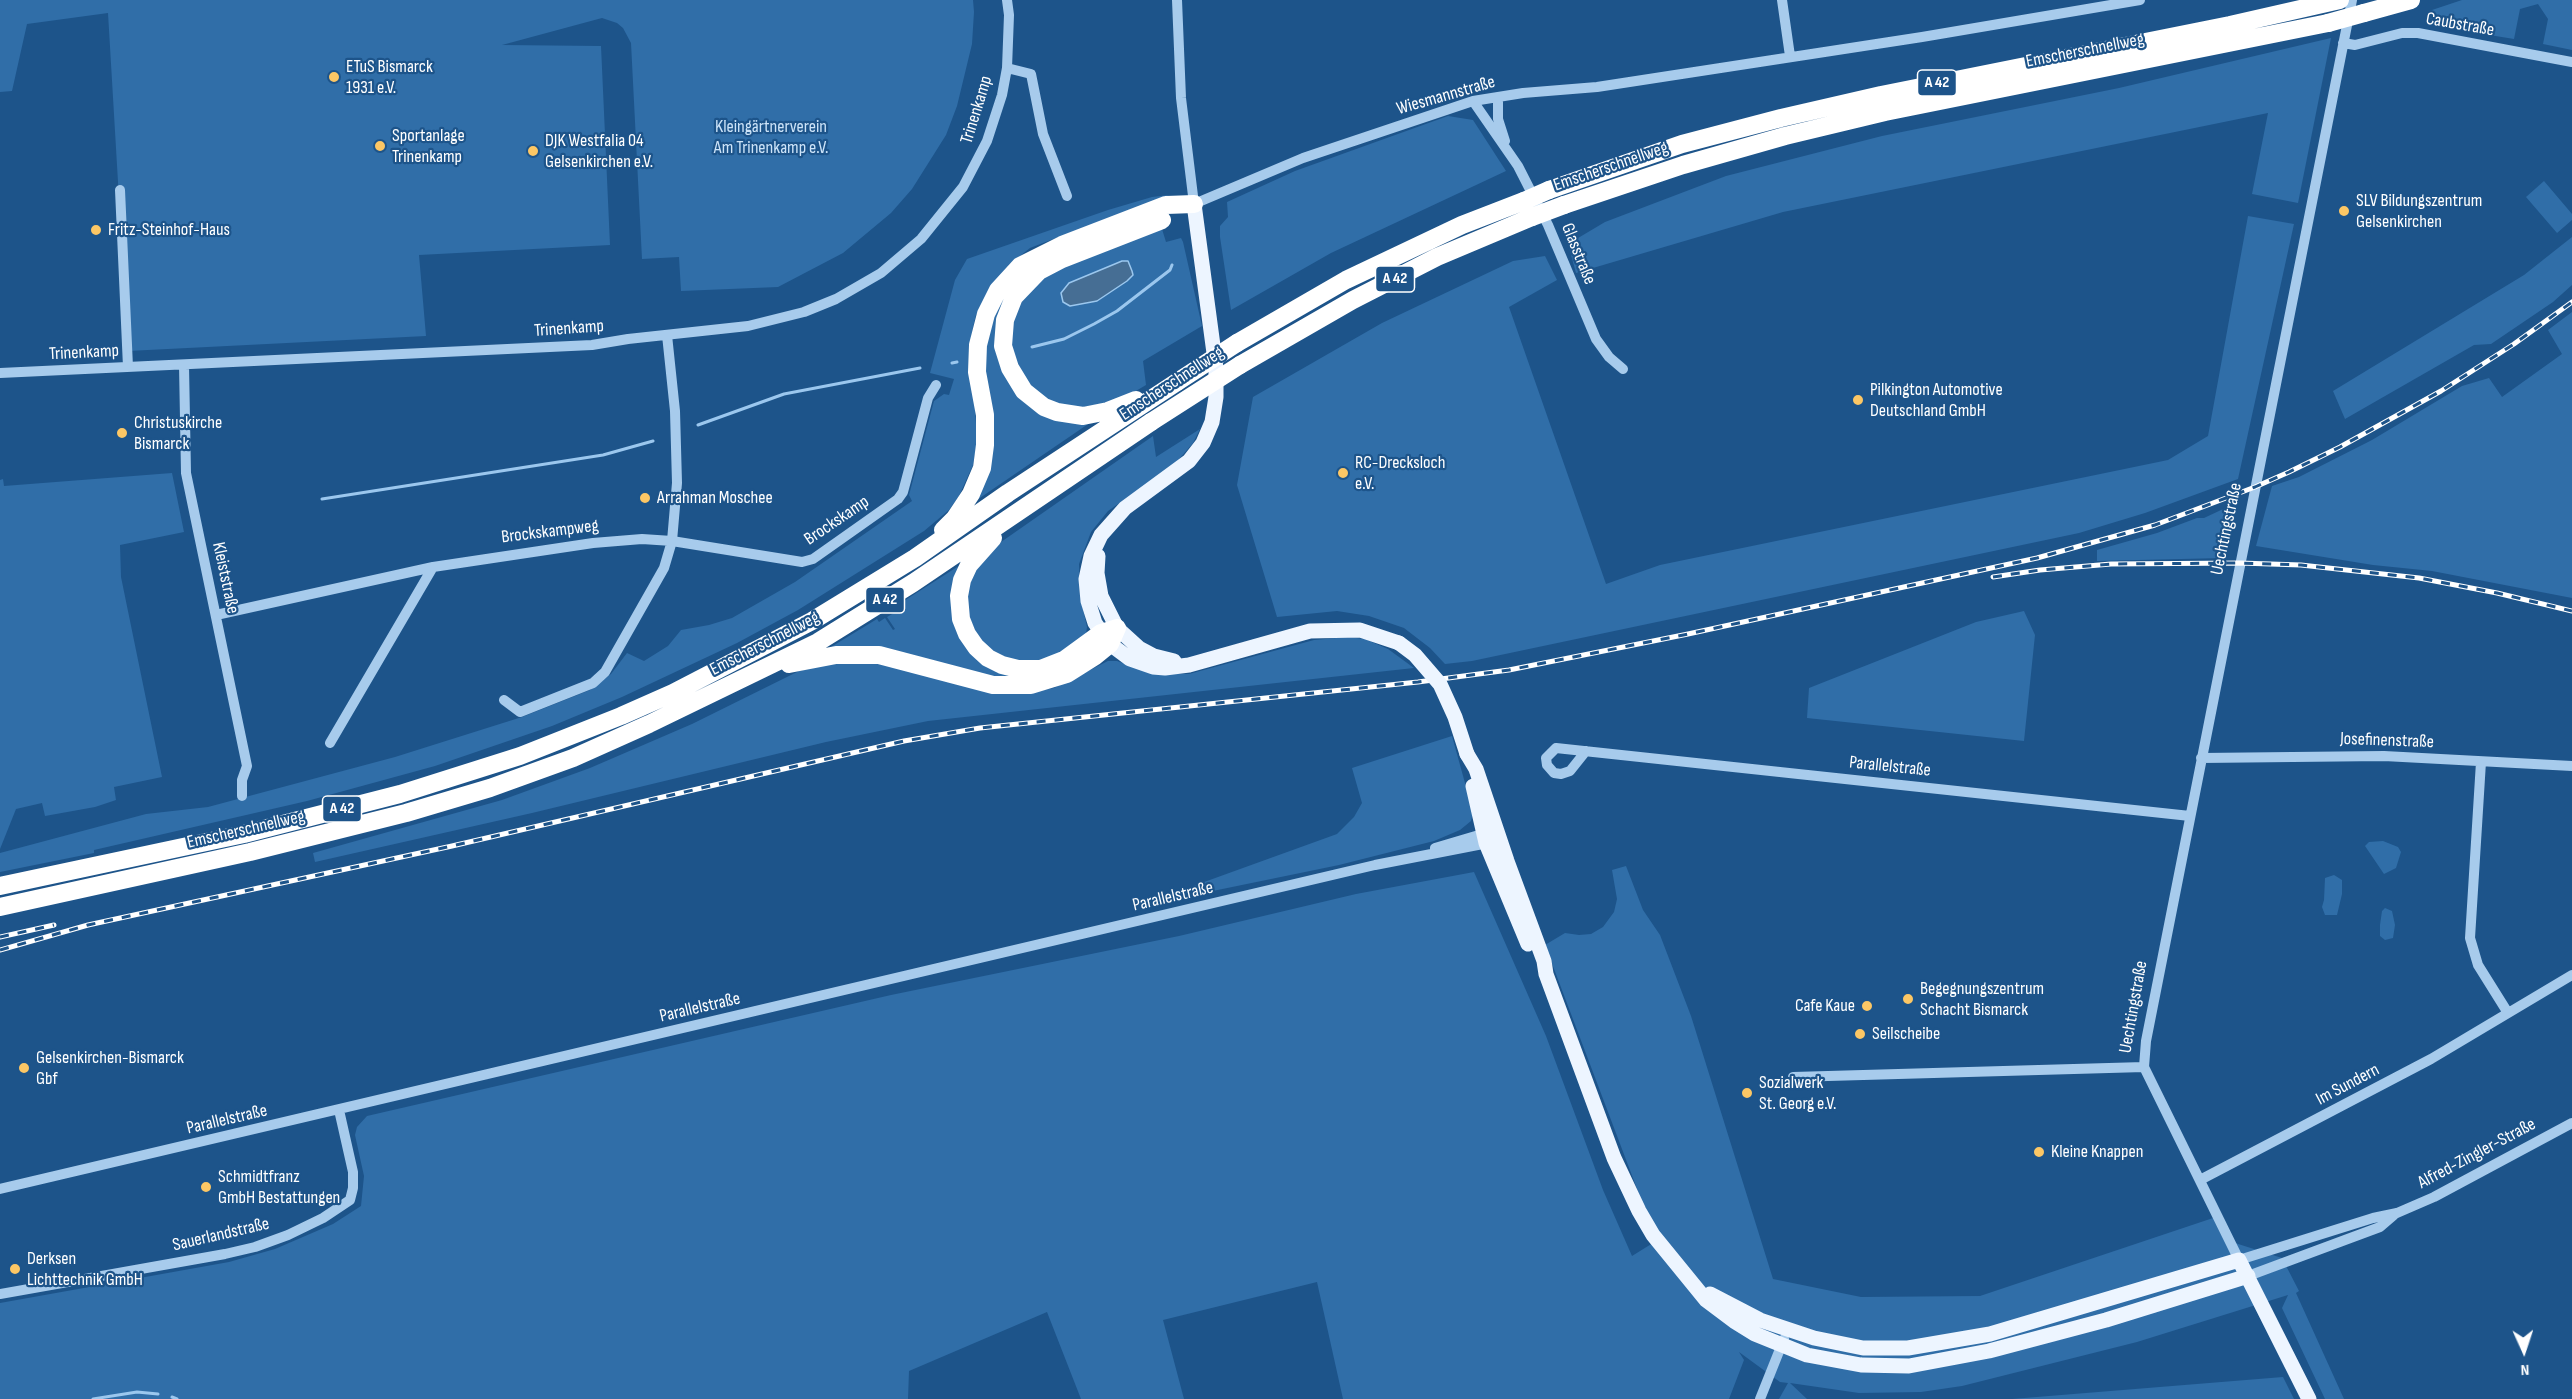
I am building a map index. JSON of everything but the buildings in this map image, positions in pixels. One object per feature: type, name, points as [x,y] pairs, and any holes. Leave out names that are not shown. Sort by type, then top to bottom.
[{"type":"highway","name":"Emscherschnellweg","points":[[0,886],[244,834],[378,800],[520,756],[621,716],[730,665],[812,621],[915,558],[1148,398],[1237,343],[1346,280],[1462,225],[1528,209],[1564,205],[1683,165],[1785,136],[1907,108],[2328,22],[2358,7],[2411,0]]},
{"type":"highway","name":"Emscherschnellweg","points":[[0,907],[250,852],[406,813],[490,789],[584,753],[818,642],[913,583],[1151,422],[1240,365],[1353,300],[1528,209],[1549,190],[1682,144],[1781,118],[1881,94],[2230,25],[2336,1]]},
{"type":"highway","points":[[1148,398],[1108,411],[1083,416],[1057,412],[1044,407],[1024,391],[1010,368],[1003,345],[1005,320],[1011,303],[1021,288],[1039,271],[1062,259],[1161,220],[1194,204]]},
{"type":"highway","points":[[915,558],[955,518],[971,494],[982,468],[985,415],[977,372],[978,345],[986,314],[998,290],[1020,266],[1062,245],[1166,205],[1194,204]]},
{"type":"highway","points":[[1024,507],[980,551],[965,573],[960,588],[959,603],[961,619],[971,641],[988,658],[1002,665],[1034,670],[1064,660],[1109,635]]},
{"type":"highway","points":[[739,680],[803,660],[836,655],[866,654],[907,661],[993,685],[1024,686],[1067,674],[1109,635]]},
{"type":"main road","points":[[1194,204],[1216,368],[1216,397],[1212,422],[1203,443],[1189,461],[1136,499],[1108,526],[1095,546],[1086,579],[1088,601],[1109,635],[1130,659],[1153,667],[1177,667],[1310,631],[1328,629],[1360,630],[1399,644],[1416,655],[1440,684],[1455,717],[1491,837],[1536,964],[1546,975],[1614,1158],[1653,1235],[1714,1308],[1755,1334],[1807,1355],[1862,1365],[1909,1366],[1980,1353],[2083,1326],[2248,1276]]},
{"type":"main road","points":[[1691,1280],[1721,1301],[1788,1330],[1863,1348],[1883,1349],[1929,1347],[1990,1334],[2239,1260]]},
{"type":"main road","name":"Uechtingstraße","points":[[2239,1260],[2309,1399]]},
{"type":"street","name":"Trinenkamp","points":[[0,373],[602,344],[776,321],[836,299],[880,273],[921,239],[963,187],[990,132],[1002,95],[1007,68],[1009,15],[1007,0]]},
{"type":"street","points":[[1177,0],[1181,98],[1194,204]]},
{"type":"street","name":"Wiesmannstraße","points":[[1194,204],[1303,158],[1473,101],[1597,87],[1922,37],[2140,0]]},
{"type":"street","points":[[1782,5],[1790,56]]},
{"type":"street","name":"Uechtingstraße","points":[[2239,1260],[2144,1067],[2146,1041],[2343,43],[2358,7]]},
{"type":"street","name":"Caubstraße","points":[[2343,43],[2355,45],[2402,33],[2418,33],[2572,62]]},
{"type":"street","points":[[1007,68],[1031,74],[1043,134],[1067,196]]},
{"type":"street","name":"Glasstraße","points":[[1498,97],[1498,119],[1507,147]]},
{"type":"street","name":"Glasstraße","points":[[1473,101],[1507,147],[1548,225],[1596,339],[1609,357],[1623,369]]},
{"type":"street","points":[[120,190],[128,367]]},
{"type":"street","points":[[504,700],[520,712],[593,683],[605,672],[663,568],[672,541],[677,455],[667,335]]},
{"type":"street","name":"Kleiststraße","points":[[184,365],[186,473],[247,766],[242,780],[242,796]]},
{"type":"street","name":"Brockskamp","points":[[672,541],[802,562],[813,559],[898,499],[903,492],[928,398],[936,385]]},
{"type":"street","name":"Brockskampweg","points":[[216,615],[433,567],[593,543],[642,539],[672,541]]},
{"type":"street","points":[[330,743],[433,567]]},
{"type":"street","name":"Parallelstraße","points":[[1586,751],[2190,816]]},
{"type":"street","name":"Josefinenstraße","points":[[2201,758],[2375,756],[2572,766]]},
{"type":"street","points":[[2481,762],[2470,938],[2478,964],[2508,1013]]},
{"type":"street","name":"Parallelstraße","points":[[0,1189],[1491,837]]},
{"type":"street","name":"Im Sundern","points":[[2200,1180],[2400,1076],[2572,975]]},
{"type":"street","name":"Uechtingstraße","points":[[1793,1077],[2144,1067]]},
{"type":"street","name":"Sauerlandstraße","points":[[0,1294],[255,1247],[288,1235],[323,1218],[350,1200],[353,1188],[353,1172],[339,1110]]},
{"type":"street","name":"Alfred-Zingler-Straße","points":[[2239,1260],[2373,1218],[2397,1213],[2434,1197],[2572,1123]]},
{"type":"street","name":"Alfred-Zingler-Straße","points":[[2248,1276],[2379,1227],[2397,1213]]},
{"type":"street","points":[[1760,1399],[1788,1330]]},
{"type":"green space","name":"Kleingärtnerverein Am Trinenkamp e.V.","points":[[0,0],[973,0],[974,12],[972,44],[957,106],[946,135],[912,189],[891,213],[843,253],[778,287],[681,291],[679,257],[642,259],[631,43],[623,28],[617,23],[602,18],[502,45],[601,46],[610,245],[419,255],[426,336],[128,351],[108,13],[27,24],[12,91],[0,92]]},
{"type":"green space","points":[[2462,0],[2572,0],[2572,50],[2543,44],[2548,19],[2538,4],[2520,9],[2514,39],[2428,25],[2429,11]]},
{"type":"green space","points":[[2331,38],[2298,203],[2252,194],[2268,113],[1783,212],[1576,273],[1568,244],[1605,222],[1726,176],[1882,136],[2119,88]]},
{"type":"green space","points":[[1448,116],[1473,120],[1506,171],[1331,253],[1231,310],[1220,237],[1220,226],[1228,217],[1227,202],[1295,171]]},
{"type":"green space","points":[[2544,181],[2572,214],[2572,220],[2557,233],[2526,197]]},
{"type":"green space","points":[[1169,195],[1030,248],[1010,264],[976,315],[973,327],[971,338],[977,441],[973,465],[959,496],[949,510],[924,531],[798,610],[737,643],[622,697],[552,726],[435,766],[307,801],[94,850],[94,853],[0,872],[0,853],[146,814],[208,807],[395,757],[522,717],[590,690],[611,674],[627,653],[644,661],[668,646],[681,630],[732,618],[795,582],[912,501],[909,495],[934,401],[944,394],[949,395],[954,379],[930,373],[955,280],[967,259],[1108,210],[1152,197]]},
{"type":"green space","points":[[2248,216],[2294,224],[2238,479],[2145,513],[2079,533],[1472,661],[1445,664],[1430,648],[1404,628],[1369,616],[1337,611],[1277,617],[1237,485],[1253,397],[1382,323],[1513,261],[1545,256],[1557,280],[1509,307],[1606,584],[1660,565],[2168,460],[2208,436]]},
{"type":"green space","points":[[1162,229],[1166,242],[1181,238],[1183,242],[1202,326],[1143,361],[1146,385],[1119,401],[1070,409],[1040,397],[1016,367],[1009,335],[1021,298],[1046,274]]},
{"type":"green space","points":[[2572,237],[2572,285],[2553,302],[2491,344],[2474,345],[2345,419],[2333,391],[2524,275]]},
{"type":"green space","points":[[1003,294],[1008,296],[1014,386],[1094,420],[974,502],[988,327]]},
{"type":"green space","points":[[2572,312],[2572,598],[2432,571],[2373,565],[2256,546],[2272,486],[2299,477],[2372,440],[2462,386],[2489,378],[2502,397],[2562,354],[2548,330]]},
{"type":"green space","points":[[1200,429],[1193,443],[1174,465],[1108,511],[1091,532],[1079,564],[1080,596],[1087,627],[1081,642],[1045,661],[1014,663],[982,645],[966,611],[970,575],[991,549],[1153,436],[1156,457]]},
{"type":"green space","points":[[172,473],[184,532],[120,545],[121,577],[162,777],[114,787],[116,800],[95,807],[45,816],[42,803],[16,809],[0,849],[0,480],[3,479],[4,486]]},
{"type":"green space","points":[[2236,503],[2224,558],[2097,561],[2097,550],[2157,533],[2197,518],[2204,518]]},
{"type":"green space","points":[[965,562],[954,615],[1019,676],[994,677],[831,647],[877,619],[879,622],[885,618],[893,630],[895,629],[887,617],[899,610],[896,606]]},
{"type":"green space","points":[[2024,611],[2035,635],[2024,741],[1807,718],[1809,688],[1976,622]]},
{"type":"green space","points":[[1347,637],[1365,639],[1388,649],[1414,668],[928,721],[826,742],[532,813],[315,862],[313,853],[502,800],[590,768],[692,724],[799,671],[827,664],[869,662],[901,666],[988,692],[1022,694],[1054,688],[1108,661],[1117,661],[1154,674],[1189,674],[1314,640]]},
{"type":"green space","points":[[1452,736],[1473,812],[1471,821],[1460,830],[1434,841],[1339,865],[1135,907],[1337,834],[1354,817],[1362,803],[1352,768]]},
{"type":"green space","points":[[2383,841],[2398,847],[2401,852],[2396,868],[2384,874],[2365,846],[2369,842]]},
{"type":"green space","points":[[1626,866],[1643,910],[1660,935],[1691,1016],[1773,1279],[1861,1297],[1980,1296],[2216,1217],[2232,1242],[2282,1258],[2299,1291],[2296,1293],[2344,1399],[2325,1399],[2282,1308],[2288,1295],[2137,1342],[1962,1386],[1921,1392],[1859,1393],[1790,1383],[1807,1399],[1779,1399],[1788,1383],[1780,1382],[1739,1352],[1744,1360],[1729,1399],[1343,1399],[1317,1282],[1163,1320],[1184,1399],[1081,1399],[1047,1312],[909,1371],[908,1399],[0,1399],[0,1303],[229,1262],[275,1249],[333,1224],[361,1206],[364,1176],[355,1135],[357,1127],[367,1116],[891,995],[1179,936],[1356,894],[1474,872],[1546,1036],[1603,1190],[1632,1256],[1661,1238],[1645,1210],[1545,945],[1565,933],[1591,934],[1603,927],[1614,912],[1617,899],[1612,870]]},
{"type":"green space","points":[[2334,875],[2342,880],[2342,894],[2337,915],[2325,915],[2322,907],[2325,878]]},
{"type":"green space","points":[[2385,908],[2392,911],[2395,925],[2393,938],[2385,940],[2380,936],[2380,925],[2382,911]]},
{"type":"green space","points":[[2283,1377],[2294,1399],[2012,1399]]},
{"type":"shaded area","points":[[1122,261],[1128,261],[1133,275],[1127,281],[1097,301],[1070,306],[1063,302],[1061,293],[1069,283]]},
{"type":"waterway","points":[[1032,347],[1064,339],[1117,311],[1170,270],[1172,265]]},
{"type":"waterway","points":[[952,363],[957,362]]},
{"type":"waterway","points":[[698,425],[784,394],[920,368]]},
{"type":"waterway","points":[[322,499],[603,455],[653,441]]},
{"type":"waterway","points":[[93,1399],[137,1392],[158,1394]]},
{"type":"waterway","points":[[172,1397],[177,1399]]},
{"type":"railway","points":[[0,950],[88,925],[452,846],[904,741],[980,728],[1418,682],[1509,670],[1688,634],[2037,558],[2155,525],[2289,472],[2340,447],[2441,391],[2514,344],[2572,302]]},
{"type":"railway","points":[[1993,577],[2040,570],[2111,564],[2301,565],[2419,578],[2572,611]]},
{"type":"railway","points":[[0,937],[54,925]]},
{"type":"place","name":"ETuS Bismarck 1931 e.V.","points":[[334,77]]},
{"type":"place","name":"Sportanlage Trinenkamp","points":[[380,146]]},
{"type":"place","name":"DJK Westfalia 04 Gelsenkirchen e.V.","points":[[533,151]]},
{"type":"place","name":"SLV Bildungszentrum Gelsenkirchen","points":[[2344,211]]},
{"type":"place","name":"Fritz-Steinhof-Haus","points":[[96,230]]},
{"type":"place","name":"Pilkington Automotive Deutschland GmbH","points":[[1858,400]]},
{"type":"place","name":"Christuskirche Bismarck","points":[[122,433]]},
{"type":"place","name":"RC-Drecksloch e.V.","points":[[1343,473]]},
{"type":"place","name":"Arrahman Moschee","points":[[645,498]]},
{"type":"place","name":"Begegnungszentrum Schacht Bismarck","points":[[1908,999]]},
{"type":"place","name":"Cafe Kaue","points":[[1867,1006]]},
{"type":"place","name":"Seilscheibe","points":[[1860,1034]]},
{"type":"place","name":"Gelsenkirchen-Bismarck Gbf","points":[[24,1068]]},
{"type":"place","name":"Sozialwerk St. Georg e.V.","points":[[1747,1093]]},
{"type":"place","name":"Kleine Knappen","points":[[2039,1152]]},
{"type":"place","name":"Schmidtfranz GmbH Bestattungen","points":[[206,1187]]},
{"type":"place","name":"Derksen Lichttechnik GmbH","points":[[15,1269]]}]
